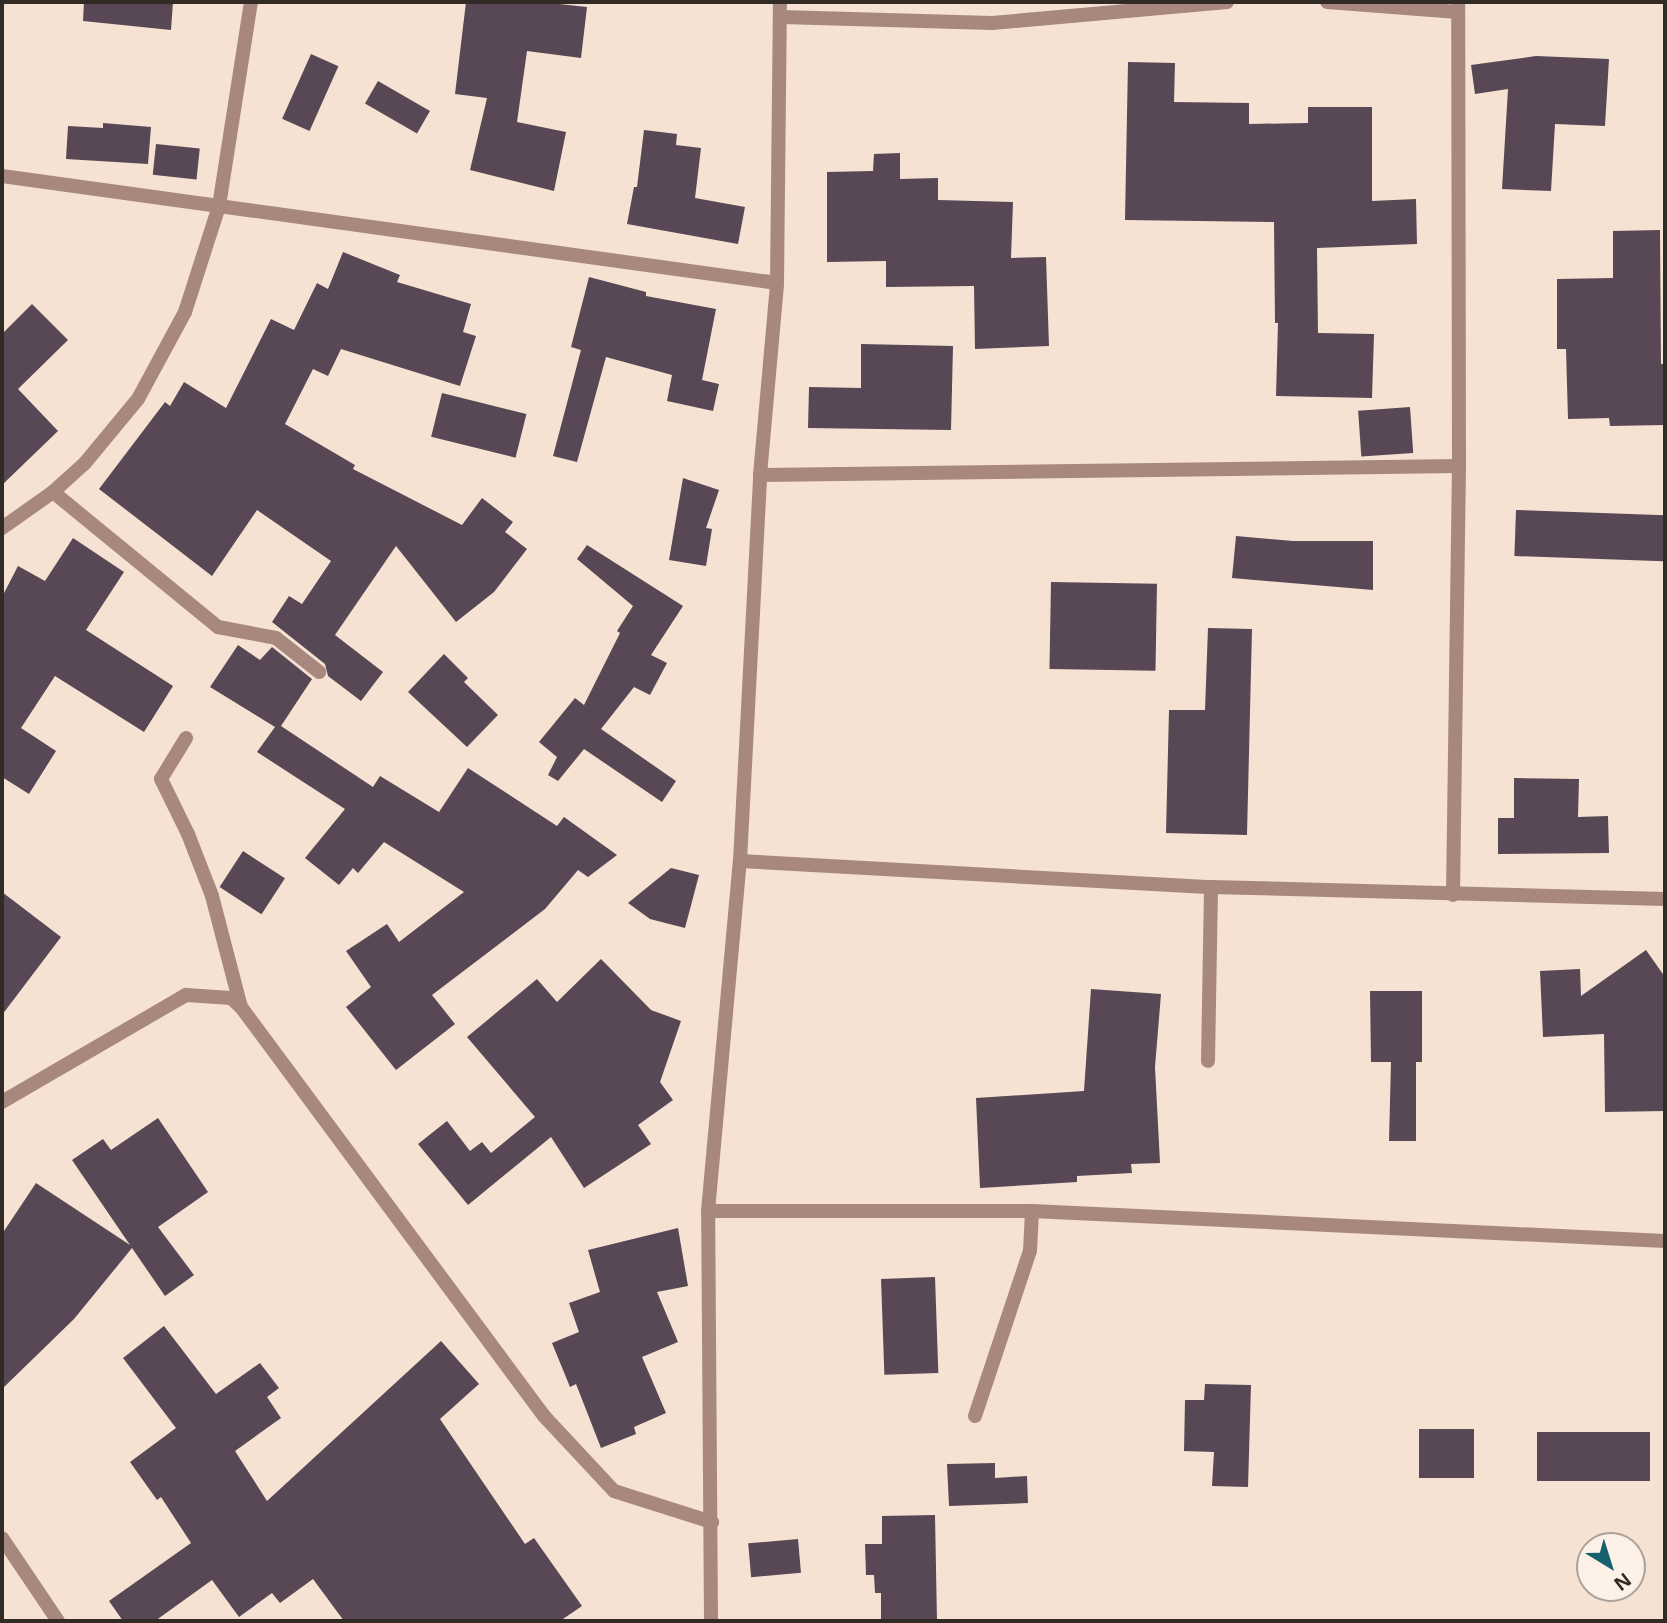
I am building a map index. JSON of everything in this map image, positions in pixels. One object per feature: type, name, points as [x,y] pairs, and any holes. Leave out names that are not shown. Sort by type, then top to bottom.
[{"type":"street","points":[[2,528],[53,492],[85,463],[138,399],[185,312],[219,206],[251,2]]},
{"type":"street","points":[[711,1621],[708,1211],[740,861],[760,475],[777,283],[781,9],[992,23],[1227,2]]},
{"type":"street","points":[[1327,2],[1458,7],[1459,466],[1453,895]]},
{"type":"street","points":[[2,176],[777,283]]},
{"type":"street","points":[[760,475],[1459,466]]},
{"type":"street","points":[[53,492],[218,627],[276,638],[318,672]]},
{"type":"street","points":[[186,738],[162,779],[188,834],[212,896],[242,1007]]},
{"type":"street","points":[[740,861],[1211,887],[1665,899]]},
{"type":"street","points":[[1208,1061],[1211,887]]},
{"type":"street","points":[[2,1102],[186,995],[231,998],[242,1007],[544,1416],[614,1491],[712,1522]]},
{"type":"street","points":[[708,1211],[1032,1212],[1665,1241]]},
{"type":"street","points":[[975,1416],[1030,1251],[1032,1212]]},
{"type":"street","points":[[2,1538],[58,1621]]},
{"type":"building","points":[[84,2],[173,2],[171,30],[83,21]]},
{"type":"building","points":[[466,2],[541,2],[587,7],[581,58],[527,51],[517,122],[566,132],[554,191],[470,170],[487,98],[455,94]]},
{"type":"building","points":[[311,54],[338,66],[310,131],[282,119]]},
{"type":"building","points":[[1536,56],[1609,59],[1605,126],[1555,124],[1551,191],[1502,189],[1508,89],[1475,94],[1471,65]]},
{"type":"building","points":[[1128,62],[1175,63],[1174,102],[1249,103],[1249,124],[1308,123],[1308,107],[1372,107],[1372,201],[1416,199],[1417,244],[1317,248],[1318,333],[1374,334],[1372,398],[1276,396],[1278,323],[1275,323],[1274,222],[1125,220]]},
{"type":"building","points":[[378,81],[430,111],[417,134],[365,104]]},
{"type":"building","points":[[103,123],[151,127],[148,164],[66,159],[68,126],[103,128]]},
{"type":"building","points":[[644,130],[677,134],[676,145],[701,148],[695,198],[745,207],[738,244],[627,224],[634,187],[637,187]]},
{"type":"building","points":[[156,144],[200,149],[197,179],[153,175]]},
{"type":"building","points":[[900,153],[900,179],[938,178],[938,200],[1013,202],[1011,258],[1046,257],[1049,346],[975,349],[974,286],[886,287],[886,261],[827,262],[827,172],[873,171],[874,154]]},
{"type":"building","points":[[1660,230],[1661,364],[1665,364],[1665,425],[1610,426],[1609,418],[1568,419],[1566,349],[1557,349],[1557,279],[1613,278],[1613,231]]},
{"type":"building","points":[[343,252],[400,275],[397,282],[471,304],[463,332],[476,336],[460,386],[341,349],[328,376],[313,369],[285,424],[355,465],[353,469],[462,525],[482,498],[513,522],[505,532],[527,549],[494,592],[456,622],[396,546],[335,635],[383,672],[361,701],[328,676],[325,664],[272,622],[289,596],[302,604],[331,561],[257,510],[212,576],[99,489],[165,402],[170,406],[184,382],[226,408],[271,319],[294,330],[317,283],[328,289]]},
{"type":"building","points":[[589,277],[646,292],[646,296],[716,309],[702,380],[719,384],[713,411],[667,401],[672,375],[606,357],[577,462],[553,456],[581,350],[571,347]]},
{"type":"building","points":[[32,304],[68,340],[18,389],[58,431],[2,485],[2,334]]},
{"type":"building","points":[[861,344],[953,346],[951,430],[808,428],[809,387],[861,388]]},
{"type":"building","points":[[442,393],[526,414],[516,458],[431,437]]},
{"type":"building","points":[[1410,407],[1413,453],[1361,457],[1358,411]]},
{"type":"building","points":[[683,478],[719,490],[706,528],[712,529],[706,566],[669,560]]},
{"type":"building","points":[[1516,510],[1665,515],[1663,561],[1514,556]]},
{"type":"building","points":[[1236,536],[1293,541],[1373,541],[1373,590],[1232,578]]},
{"type":"building","points":[[73,538],[124,572],[86,630],[173,686],[144,732],[55,676],[21,728],[56,751],[29,794],[2,777],[2,597],[18,566],[45,581]]},
{"type":"building","points":[[587,545],[683,606],[651,655],[667,663],[650,695],[634,687],[601,729],[676,781],[662,802],[584,749],[558,781],[548,775],[557,757],[539,742],[575,698],[584,705],[620,633],[617,631],[633,606],[577,559]]},
{"type":"building","points":[[1051,582],[1157,584],[1155,671],[1049,669]]},
{"type":"building","points":[[1208,628],[1252,629],[1247,835],[1166,833],[1169,710],[1205,710]]},
{"type":"building","points":[[238,645],[260,660],[272,647],[312,679],[281,726],[373,787],[380,776],[439,812],[468,768],[557,826],[564,817],[617,855],[588,877],[578,870],[545,909],[432,995],[455,1024],[396,1070],[346,1007],[371,987],[346,951],[387,924],[399,942],[464,892],[384,842],[358,873],[353,868],[339,885],[305,858],[345,809],[257,752],[275,727],[210,687]]},
{"type":"building","points":[[444,654],[468,678],[464,682],[498,715],[467,747],[408,692]]},
{"type":"building","points":[[1514,778],[1579,779],[1578,817],[1608,816],[1609,853],[1498,854],[1498,818],[1514,818]]},
{"type":"building","points":[[243,851],[285,878],[262,914],[220,887]]},
{"type":"building","points":[[671,868],[699,875],[685,928],[650,919],[628,903]]},
{"type":"building","points":[[2,892],[61,937],[2,1015]]},
{"type":"building","points":[[1646,950],[1665,977],[1665,1111],[1605,1112],[1604,1034],[1543,1037],[1540,971],[1580,969],[1581,996]]},
{"type":"building","points":[[601,959],[651,1010],[681,1021],[660,1082],[673,1100],[638,1125],[651,1144],[584,1188],[551,1137],[468,1205],[418,1144],[447,1121],[470,1151],[482,1142],[491,1153],[535,1117],[467,1037],[537,979],[557,1002]]},
{"type":"building","points":[[1091,989],[1161,994],[1155,1067],[1160,1163],[1131,1164],[1132,1173],[1077,1176],[1077,1182],[980,1188],[976,1098],[1084,1091]]},
{"type":"building","points":[[1370,991],[1422,991],[1422,1062],[1416,1062],[1416,1141],[1389,1141],[1391,1062],[1371,1062]]},
{"type":"building","points":[[158,1118],[208,1192],[158,1227],[194,1275],[165,1296],[132,1248],[74,1319],[2,1389],[2,1234],[36,1183],[130,1245],[72,1160],[103,1139],[111,1150]]},
{"type":"building","points":[[678,1228],[688,1286],[657,1292],[678,1342],[642,1357],[666,1413],[634,1427],[636,1434],[601,1448],[576,1384],[570,1387],[552,1343],[579,1332],[569,1303],[600,1292],[588,1250]]},
{"type":"building","points":[[935,1277],[938,1373],[884,1375],[881,1279]]},
{"type":"building","points":[[164,1326],[216,1394],[260,1363],[279,1388],[267,1397],[281,1418],[235,1451],[267,1501],[441,1341],[479,1384],[440,1419],[525,1544],[534,1538],[582,1606],[560,1621],[344,1621],[313,1579],[280,1603],[272,1593],[239,1617],[212,1580],[155,1621],[123,1621],[109,1601],[191,1543],[161,1497],[157,1500],[130,1462],[176,1428],[123,1358]]},
{"type":"building","points":[[1205,1384],[1251,1385],[1248,1487],[1212,1486],[1214,1452],[1184,1451],[1185,1400],[1204,1400]]},
{"type":"building","points":[[1419,1429],[1474,1429],[1474,1478],[1419,1478]]},
{"type":"building","points":[[1537,1432],[1650,1432],[1650,1481],[1537,1481]]},
{"type":"building","points":[[995,1463],[995,1478],[1027,1476],[1028,1503],[949,1506],[947,1464]]},
{"type":"building","points":[[935,1515],[937,1621],[881,1621],[881,1593],[875,1593],[874,1575],[866,1575],[865,1544],[882,1544],[882,1516]]},
{"type":"building","points":[[798,1539],[801,1573],[751,1577],[748,1543]]}]
